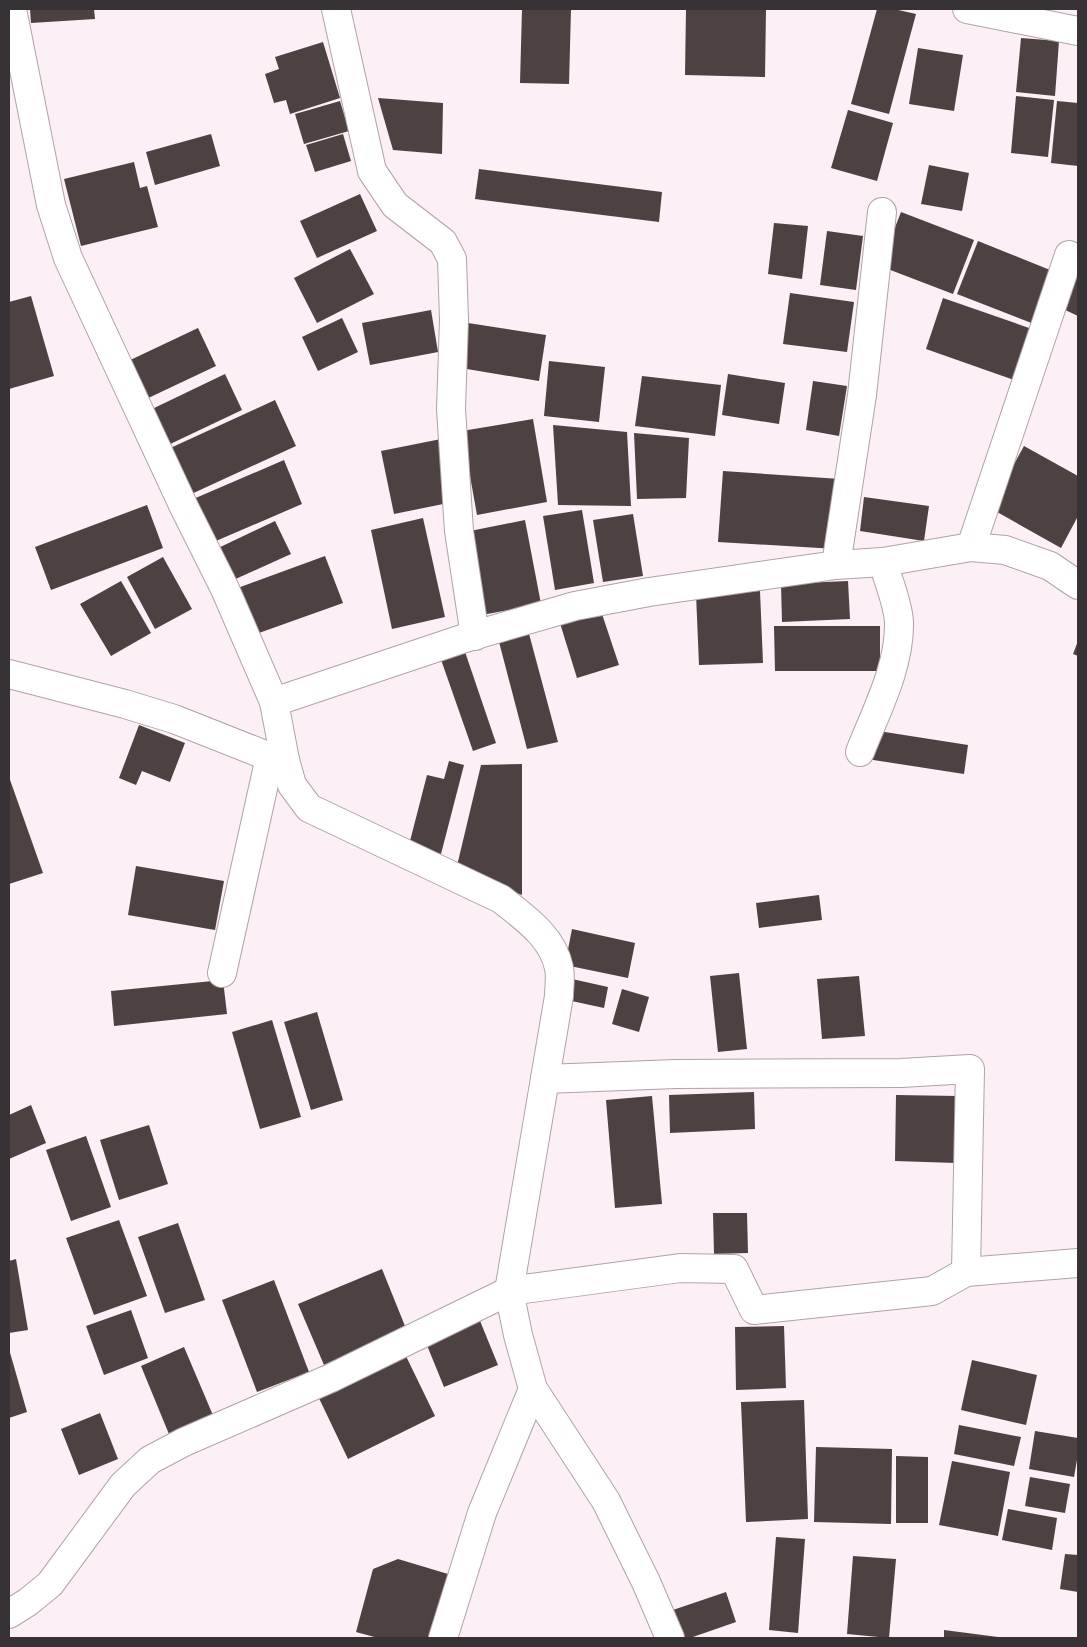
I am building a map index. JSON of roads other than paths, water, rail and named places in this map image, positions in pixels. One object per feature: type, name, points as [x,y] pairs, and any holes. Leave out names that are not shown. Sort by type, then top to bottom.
[{"type":"street","points":[[12,9],[51,205],[68,258],[184,507],[225,589],[274,702],[278,758],[222,973]]},
{"type":"street","points":[[336,9],[372,171],[395,205],[442,242],[452,259],[454,320],[451,409],[459,531],[475,636]]},
{"type":"street","points":[[967,9],[1078,31]]},
{"type":"street","points":[[836,565],[862,395],[882,212]]},
{"type":"street","points":[[971,547],[1069,255]]},
{"type":"street","points":[[274,702],[465,638],[575,606],[639,593],[836,565],[883,562],[971,547],[1005,550],[1050,566],[1078,585]]},
{"type":"street","points":[[860,752],[886,689],[896,650],[899,621],[883,562]]},
{"type":"street","points":[[9,674],[174,718],[278,758],[292,785],[309,808],[501,899],[529,920],[550,944],[560,969],[559,996],[509,1290],[518,1335],[533,1389],[606,1501],[646,1582],[670,1638]]},
{"type":"street","points":[[545,1079],[676,1074],[901,1073],[970,1069],[966,1272]]},
{"type":"street","points":[[9,1614],[28,1602],[50,1584],[123,1485],[150,1460],[184,1442],[330,1378],[509,1290],[680,1268],[734,1269],[754,1310],[932,1291],[966,1272],[1078,1263]]},
{"type":"street","points":[[442,1638],[482,1513],[533,1389]]}]
